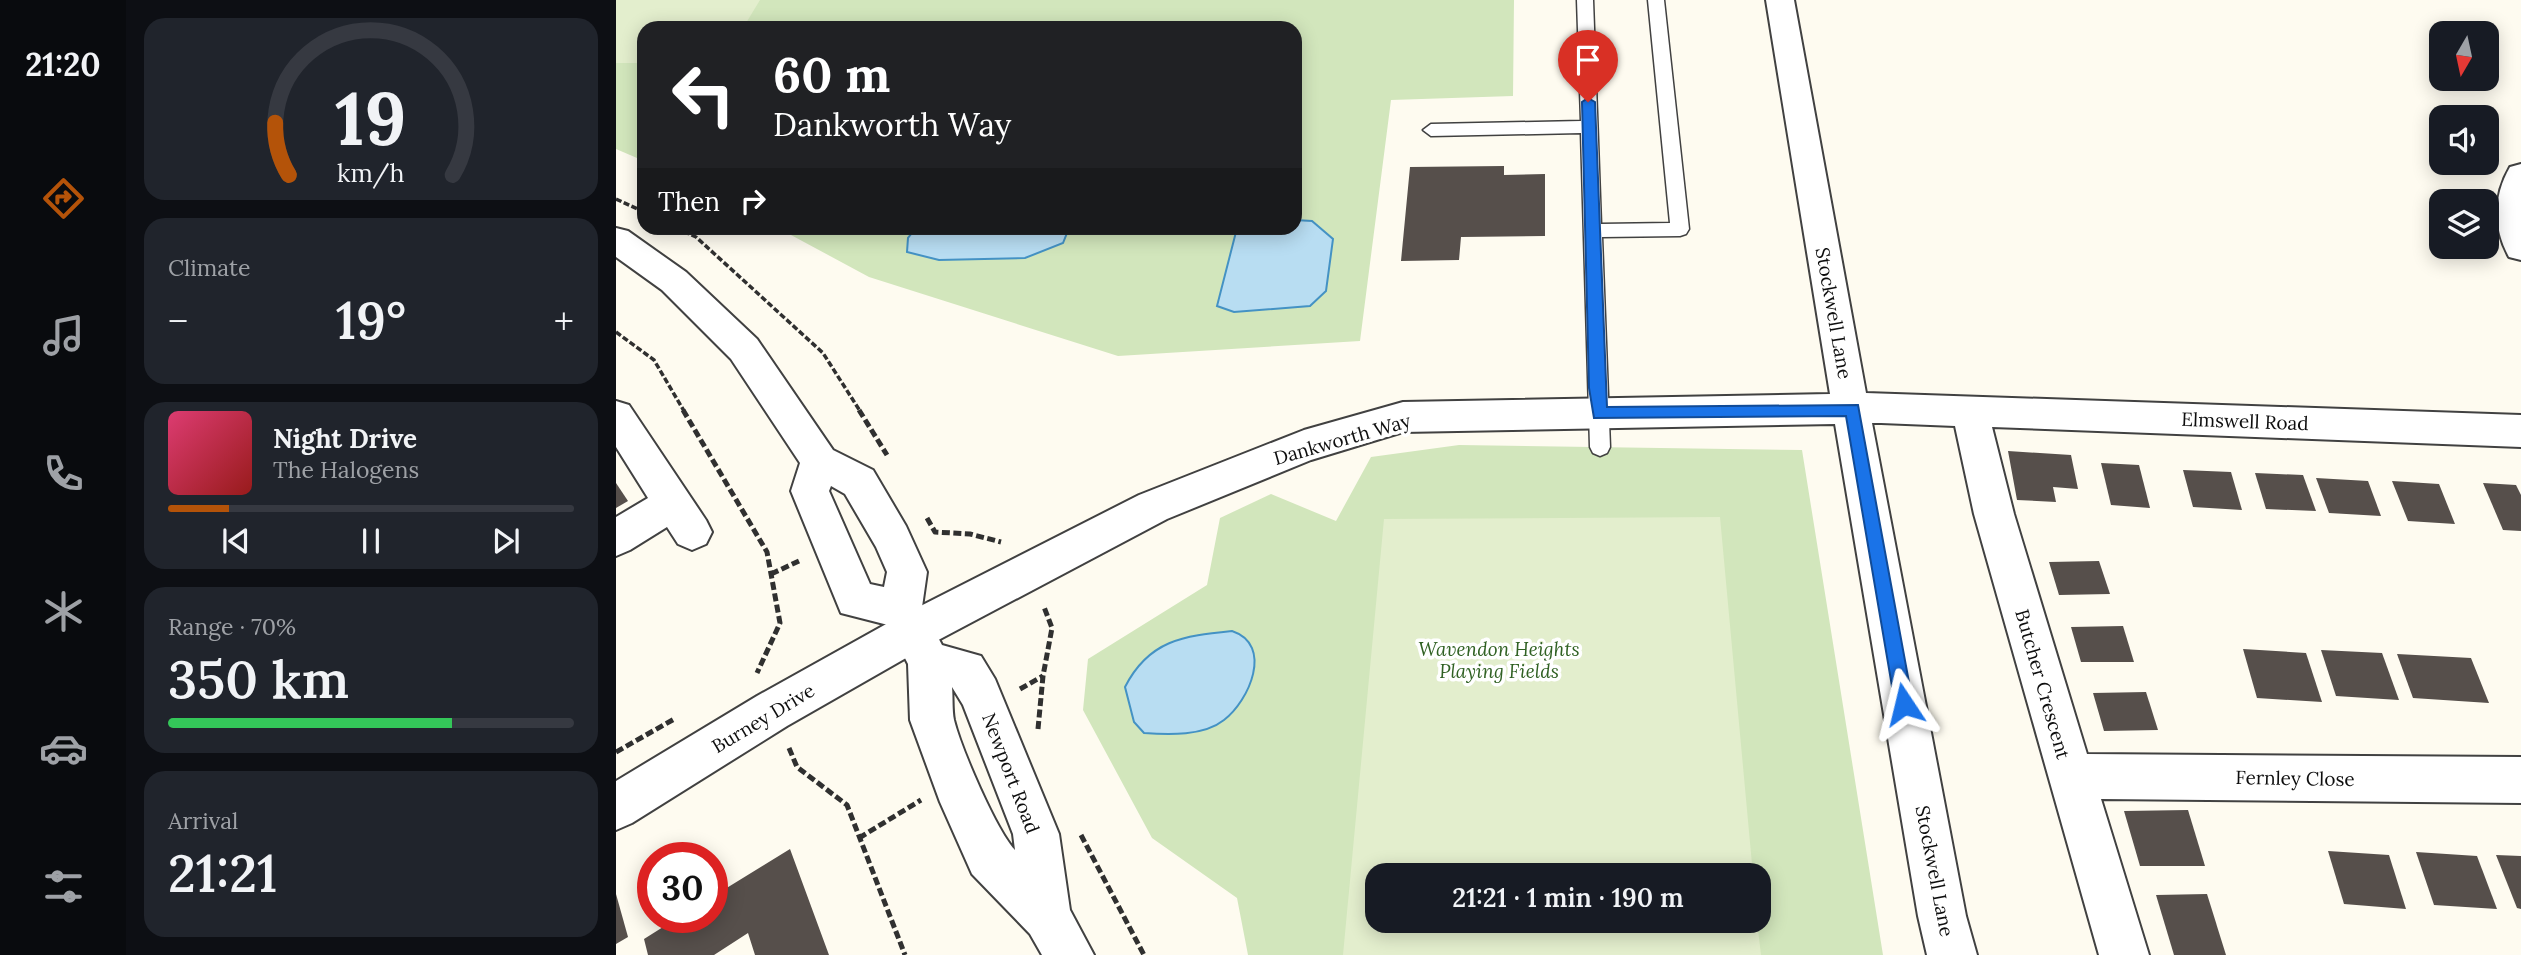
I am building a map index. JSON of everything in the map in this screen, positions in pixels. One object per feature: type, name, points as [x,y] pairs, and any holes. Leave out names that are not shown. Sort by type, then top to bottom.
[{"type":"street","name":"Stockwell Lane","points":[[1780,0],[1942,916],[1952,955]]},
{"type":"street","points":[[2521,175],[2512,194],[2515,235],[2521,248]]},
{"type":"street","points":[[616,240],[674,281],[744,349],[820,461],[859,482],[892,538],[908,572],[914,634],[932,720],[963,802],[989,857],[1058,936]]},
{"type":"street","name":"Elmswell Road","points":[[1852,410],[1970,411],[2521,432]]},
{"type":"street","name":"Dankworth Way","points":[[914,634],[1153,507],[1304,446],[1403,417],[1600,430],[1852,410]]},
{"type":"street","name":"Butcher Crescent","points":[[1970,411],[1994,514],[2124,955]]},
{"type":"street","points":[[616,416],[682,517],[616,538]]},
{"type":"street","points":[[820,461],[810,491],[856,600],[914,634]]},
{"type":"street","name":"Burney Drive","points":[[616,807],[772,711],[914,634]]},
{"type":"street","name":"Fernley Close","points":[[2070,776],[2521,780]]},
{"type":"lane","points":[[1585,0],[1600,430]]},
{"type":"lane","points":[[1593,231],[1680,229],[1656,0]]},
{"type":"lane","points":[[1431,130],[1589,127]]},
{"type":"path","points":[[616,199],[637,209]]},
{"type":"path","points":[[692,235],[823,353],[893,465]]},
{"type":"path","points":[[616,332],[654,360],[767,552],[780,623],[758,673]]},
{"type":"path","points":[[921,509],[935,531],[970,534],[1004,543]]},
{"type":"path","points":[[1037,738],[1043,676],[1052,628],[1041,601]]},
{"type":"path","points":[[797,767],[847,805],[905,955]]},
{"type":"path","points":[[1074,822],[1144,955]]},
{"type":"green space","points":[[616,0],[1514,0],[1513,96],[1391,100],[1360,341],[1118,356],[869,277],[791,235],[1302,235],[1302,21],[637,21],[637,158],[616,149]]},
{"type":"green space","points":[[616,0],[760,0],[747,21],[637,21],[637,63],[616,63]]},
{"type":"green space","name":"Wavendon Heights Playing Fields","points":[[1459,445],[1802,450],[1883,955],[1248,955],[1237,898],[1152,838],[1083,710],[1088,659],[1207,585],[1220,518],[1271,494],[1336,521],[1371,457]]},
{"type":"green space","points":[[1720,517],[1752,863],[1365,863],[1365,933],[1758,933],[1761,955],[1343,955],[1384,519]]},
{"type":"water","points":[[1302,220],[1312,221],[1333,239],[1326,291],[1310,306],[1234,312],[1217,306],[1235,235],[1302,235]]},
{"type":"water","points":[[910,235],[1066,235],[1063,243],[1025,258],[939,260],[907,252]]},
{"type":"water","points":[[1232,631],[1245,638],[1252,648],[1255,660],[1249,687],[1233,711],[1216,725],[1196,732],[1144,733],[1134,722],[1125,687],[1134,671],[1156,650],[1169,643],[1198,635]]},
{"type":"building","points":[[1504,166],[1504,175],[1545,174],[1545,236],[1461,237],[1459,260],[1401,261],[1410,167]]},
{"type":"building","points":[[2008,451],[2071,455],[2078,489],[2053,487],[2056,502],[2017,500]]},
{"type":"building","points":[[2101,463],[2139,465],[2150,508],[2111,505]]},
{"type":"building","points":[[2183,470],[2231,472],[2242,510],[2193,507]]},
{"type":"building","points":[[2255,473],[2303,475],[2316,511],[2266,509]]},
{"type":"building","points":[[2316,478],[2368,481],[2381,516],[2329,513]]},
{"type":"building","points":[[2392,481],[2439,484],[2455,524],[2408,521]]},
{"type":"building","points":[[616,483],[628,501],[616,508]]},
{"type":"building","points":[[2483,483],[2516,485],[2521,495],[2521,531],[2503,530]]},
{"type":"building","points":[[2099,561],[2110,594],[2059,595],[2049,562]]},
{"type":"building","points":[[2123,626],[2134,662],[2081,662],[2071,627]]},
{"type":"building","points":[[2243,649],[2306,653],[2322,702],[2257,698]]},
{"type":"building","points":[[2321,650],[2382,653],[2399,700],[2336,696]]},
{"type":"building","points":[[2397,654],[2471,658],[2489,703],[2413,698]]},
{"type":"building","points":[[2146,692],[2158,730],[2104,731],[2093,693]]},
{"type":"building","points":[[2188,810],[2205,866],[2140,866],[2124,811]]},
{"type":"building","points":[[790,849],[829,955],[755,955],[748,933],[714,955],[648,955],[644,939],[654,933],[728,933],[728,887]]},
{"type":"building","points":[[2328,851],[2389,855],[2406,909],[2344,904]]},
{"type":"building","points":[[2416,852],[2477,856],[2497,909],[2434,905]]},
{"type":"building","points":[[2496,855],[2521,856],[2521,909],[2517,908]]},
{"type":"building","points":[[616,894],[628,937],[616,944]]},
{"type":"building","points":[[2207,894],[2226,955],[2174,955],[2156,895]]},
{"type":"route","points":[[1588,102],[1600,413],[1852,410],[1904,704]]}]
